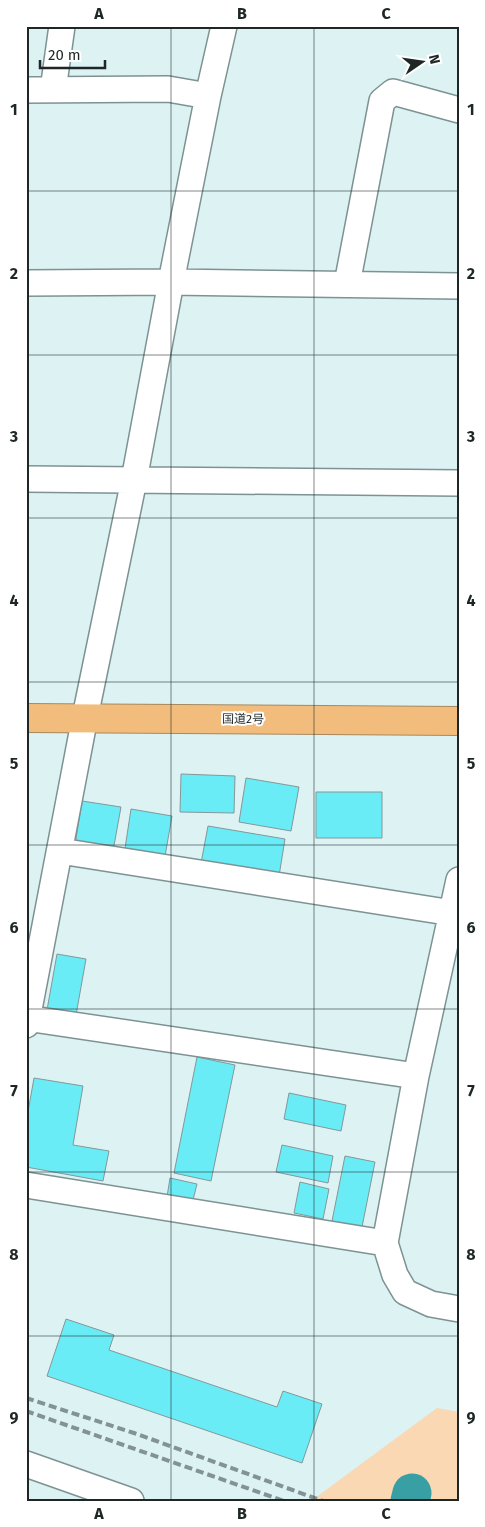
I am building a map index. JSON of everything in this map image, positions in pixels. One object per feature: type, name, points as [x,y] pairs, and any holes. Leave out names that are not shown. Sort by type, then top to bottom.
[{"type":"highway","name":"国道2号","points":[[26,718],[459,721]]},
{"type":"street","points":[[53,90],[62,26]]},
{"type":"street","points":[[224,26],[171,282],[134,480],[85,717],[60,851],[38,905],[27,1020],[416,1076]]},
{"type":"street","points":[[26,90],[168,89],[208,96]]},
{"type":"street","points":[[347,284],[382,101],[393,92],[459,110]]},
{"type":"street","points":[[26,283],[171,282],[459,286]]},
{"type":"street","points":[[26,479],[459,483]]},
{"type":"street","points":[[60,851],[455,914]]},
{"type":"street","points":[[459,880],[455,914],[416,1076],[384,1243],[395,1275],[406,1292],[431,1304],[459,1309]]},
{"type":"street","points":[[26,1185],[384,1243]]},
{"type":"street","points":[[26,1464],[131,1501]]},
{"type":"shaded area","points":[[437,1408],[459,1412],[459,1501],[311,1501]]},
{"type":"building","points":[[181,774],[235,776],[234,813],[180,812]]},
{"type":"building","points":[[246,778],[299,787],[291,831],[239,822]]},
{"type":"building","points":[[316,792],[382,792],[382,838],[316,838]]},
{"type":"building","points":[[82,801],[121,807],[113,851],[75,845]]},
{"type":"building","points":[[131,809],[172,816],[164,862],[124,855]]},
{"type":"building","points":[[208,826],[285,839],[279,876],[201,863]]},
{"type":"building","points":[[57,954],[86,959],[76,1015],[47,1010]]},
{"type":"building","points":[[197,1057],[235,1065],[211,1181],[174,1173]]},
{"type":"building","points":[[34,1078],[83,1086],[73,1145],[109,1151],[103,1181],[26,1167],[26,1123]]},
{"type":"building","points":[[289,1093],[346,1105],[341,1131],[284,1119]]},
{"type":"building","points":[[282,1145],[333,1156],[328,1183],[276,1172]]},
{"type":"building","points":[[345,1156],[375,1162],[362,1227],[332,1221]]},
{"type":"building","points":[[170,1178],[197,1184],[191,1208],[166,1203]]},
{"type":"building","points":[[300,1182],[329,1189],[323,1219],[294,1213]]},
{"type":"building","points":[[66,1319],[114,1335],[109,1350],[277,1407],[283,1391],[322,1404],[302,1463],[47,1376]]},
{"type":"waterway","points":[[410,1501],[412,1493]]},
{"type":"railway","points":[[26,1398],[134,1433],[323,1501]]},
{"type":"railway","points":[[26,1411],[284,1501]]}]
